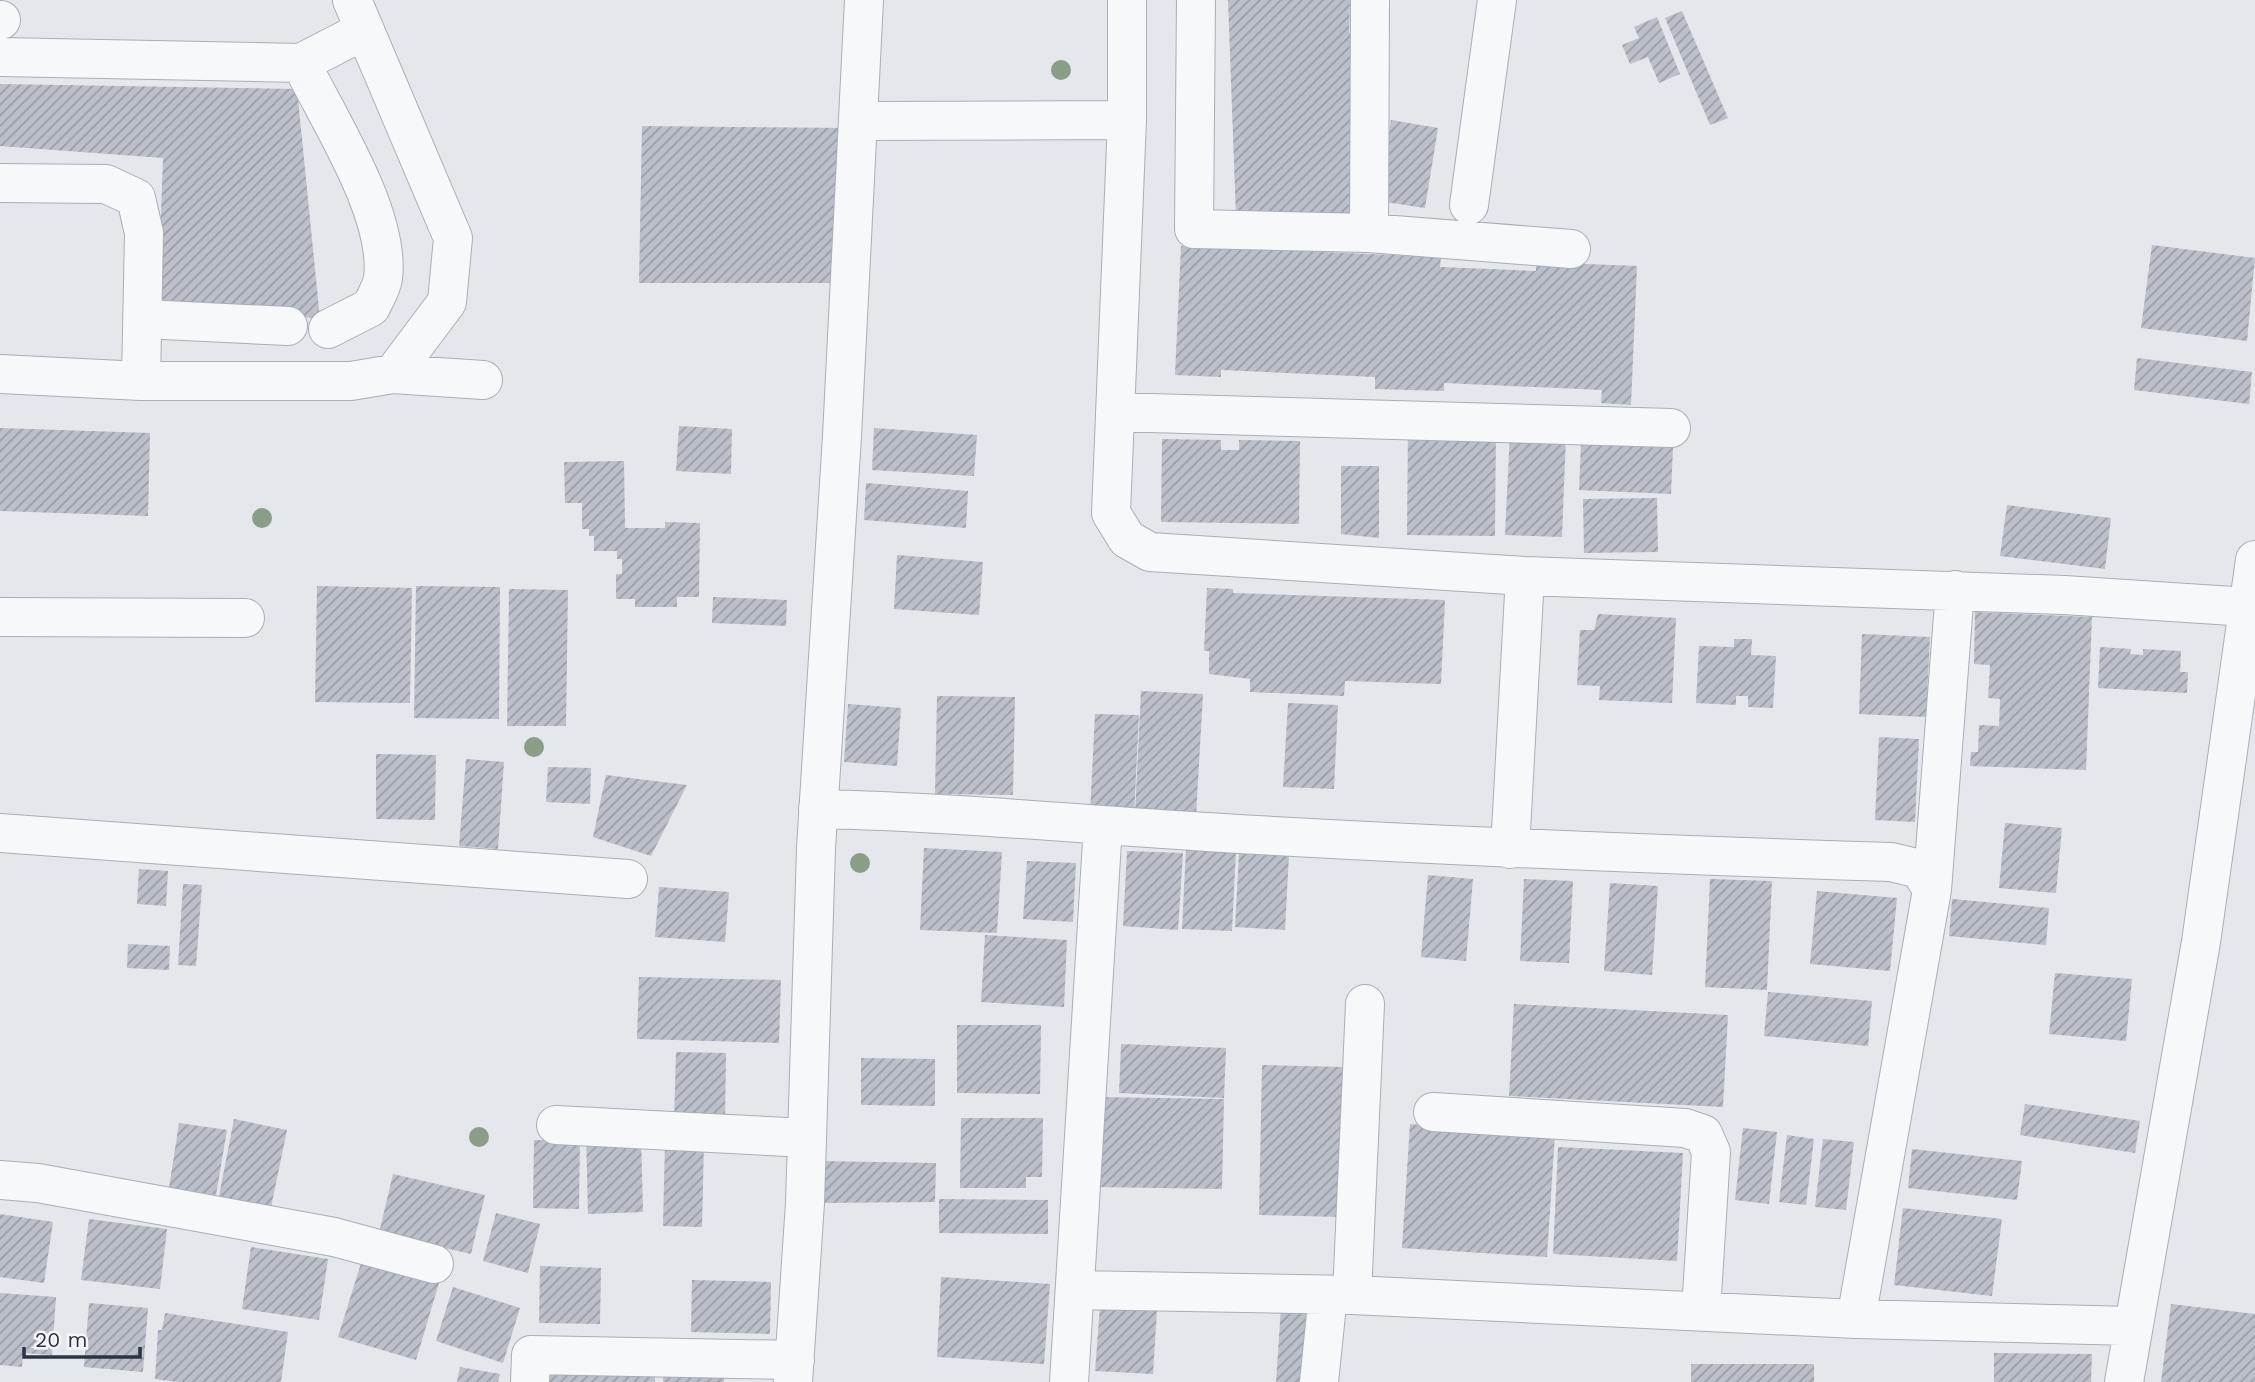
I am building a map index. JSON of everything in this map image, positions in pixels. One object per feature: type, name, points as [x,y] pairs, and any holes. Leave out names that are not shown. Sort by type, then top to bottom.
[{"type":"street","points":[[530,1382],[531,1355],[794,1371],[807,1138],[818,809],[860,121],[864,0]]},
{"type":"street","points":[[1127,0],[1127,120],[1111,513],[1127,539],[1150,552],[1525,576],[1955,590],[2248,607]]},
{"type":"street","points":[[1196,0],[1194,229],[1369,233],[1571,249]]},
{"type":"street","points":[[1369,233],[1370,0]]},
{"type":"street","points":[[1469,205],[1497,0]]},
{"type":"street","points":[[0,57],[301,64],[359,15],[453,238],[447,302],[393,374]]},
{"type":"street","points":[[301,64],[371,202],[382,240],[383,279],[371,307],[328,329]]},
{"type":"street","points":[[860,121],[1127,120]]},
{"type":"street","points":[[0,183],[106,184],[136,198],[144,233],[141,381]]},
{"type":"street","points":[[143,319],[288,326]]},
{"type":"street","points":[[0,374],[141,381],[351,381],[393,374],[483,380]]},
{"type":"street","points":[[1115,412],[1671,428]]},
{"type":"street","points":[[2124,1382],[2202,942],[2255,560]]},
{"type":"street","points":[[1510,849],[1525,576]]},
{"type":"street","points":[[1856,1319],[1932,890],[1955,590]]},
{"type":"street","points":[[0,617],[245,618]]},
{"type":"street","points":[[818,809],[938,811],[1102,825],[1510,849],[1891,862],[1920,869],[1932,890]]},
{"type":"street","points":[[1069,1382],[1102,825]]},
{"type":"street","points":[[0,833],[628,879]]},
{"type":"street","points":[[1320,1382],[1340,1295],[1366,1004]]},
{"type":"street","points":[[1433,1112],[1685,1128],[1703,1134],[1711,1152],[1701,1311]]},
{"type":"street","points":[[555,1125],[807,1138]]},
{"type":"street","points":[[0,1180],[38,1183],[334,1237],[434,1264]]},
{"type":"street","points":[[1075,1290],[1340,1295],[1856,1319],[2132,1326]]},
{"type":"building","points":[[1228,0],[1350,0],[1349,33],[1357,32],[1356,213],[1236,217]]},
{"type":"building","points":[[1682,11],[1728,118],[1710,125],[1665,18]]},
{"type":"building","points":[[1657,17],[1680,74],[1659,83],[1648,57],[1630,64],[1622,45],[1639,38],[1634,27]]},
{"type":"building","points":[[0,84],[297,89],[320,319],[158,299],[163,158],[0,146]]},
{"type":"building","points":[[1391,120],[1438,128],[1425,208],[1378,201]]},
{"type":"building","points":[[642,126],[849,128],[844,283],[639,283]]},
{"type":"building","points":[[2152,245],[2255,258],[2247,341],[2141,328]]},
{"type":"building","points":[[1181,246],[1441,257],[1440,267],[1536,271],[1536,262],[1637,266],[1631,405],[1601,403],[1602,390],[1444,383],[1444,391],[1375,389],[1375,377],[1221,370],[1221,377],[1175,375]]},
{"type":"building","points":[[2137,358],[2252,372],[2249,404],[2134,390]]},
{"type":"building","points":[[679,426],[732,429],[731,474],[676,471]]},
{"type":"building","points":[[1408,427],[1496,428],[1495,536],[1407,535]]},
{"type":"building","points":[[0,428],[150,433],[148,516],[0,511]]},
{"type":"building","points":[[874,428],[977,435],[974,476],[872,470]]},
{"type":"building","points":[[1510,432],[1566,435],[1562,537],[1505,535]]},
{"type":"building","points":[[1162,439],[1221,440],[1221,450],[1239,450],[1239,440],[1300,441],[1299,524],[1161,522]]},
{"type":"building","points":[[1581,444],[1673,448],[1671,494],[1579,490]]},
{"type":"building","points":[[624,461],[625,528],[665,528],[665,522],[700,523],[699,597],[677,597],[677,607],[635,607],[635,599],[616,599],[616,574],[622,574],[622,559],[617,559],[617,551],[594,551],[594,536],[589,536],[589,529],[582,529],[582,503],[565,503],[564,462]]},
{"type":"building","points":[[1341,466],[1379,466],[1379,538],[1341,534]]},
{"type":"building","points":[[866,483],[968,491],[966,528],[864,520]]},
{"type":"building","points":[[1657,498],[1658,552],[1584,553],[1583,499]]},
{"type":"building","points":[[2007,505],[2111,518],[2105,569],[2000,556]]},
{"type":"building","points":[[897,555],[983,562],[979,615],[894,609]]},
{"type":"building","points":[[317,586],[412,588],[410,703],[315,702]]},
{"type":"building","points":[[416,586],[500,587],[499,719],[414,718]]},
{"type":"building","points":[[1207,588],[1233,589],[1233,593],[1445,600],[1441,684],[1345,681],[1344,696],[1250,692],[1250,679],[1209,674],[1209,651],[1204,651]]},
{"type":"building","points":[[509,589],[568,590],[566,726],[507,726]]},
{"type":"building","points":[[713,597],[787,600],[786,626],[712,623]]},
{"type":"building","points":[[1975,612],[2092,617],[2086,770],[1970,766],[1971,752],[1978,752],[1979,725],[1999,726],[2000,699],[1988,698],[1990,665],[1974,664]]},
{"type":"building","points":[[1598,614],[1676,618],[1672,703],[1599,700],[1600,686],[1577,685],[1580,630],[1594,630]]},
{"type":"building","points":[[1862,634],[1930,637],[1926,717],[1859,714]]},
{"type":"building","points":[[1734,639],[1752,639],[1751,655],[1776,656],[1773,708],[1748,707],[1748,696],[1736,696],[1736,705],[1696,703],[1699,646],[1734,647]]},
{"type":"building","points":[[2100,647],[2131,649],[2130,654],[2143,655],[2143,649],[2181,651],[2180,672],[2188,672],[2187,693],[2098,688]]},
{"type":"building","points":[[1141,691],[1203,694],[1196,816],[1135,813]]},
{"type":"building","points":[[937,696],[1015,697],[1013,795],[935,794]]},
{"type":"building","points":[[1288,703],[1338,705],[1334,789],[1283,787]]},
{"type":"building","points":[[848,704],[901,708],[897,766],[844,762]]},
{"type":"building","points":[[1095,714],[1139,715],[1134,816],[1090,814]]},
{"type":"building","points":[[1879,737],[1919,739],[1915,822],[1875,820]]},
{"type":"building","points":[[376,754],[436,755],[435,820],[376,819]]},
{"type":"building","points":[[466,759],[504,762],[498,849],[459,846]]},
{"type":"building","points":[[548,767],[591,768],[590,804],[546,802]]},
{"type":"building","points":[[606,775],[687,785],[651,856],[593,837]]},
{"type":"building","points":[[2005,823],[2062,828],[2056,893],[1999,888]]},
{"type":"building","points":[[924,848],[1002,852],[997,933],[920,930]]},
{"type":"building","points":[[1186,849],[1236,852],[1232,931],[1182,929]]},
{"type":"building","points":[[1127,851],[1183,853],[1178,930],[1123,926]]},
{"type":"building","points":[[1239,852],[1289,855],[1285,930],[1235,927]]},
{"type":"building","points":[[1027,861],[1076,863],[1073,922],[1023,919]]},
{"type":"building","points":[[139,869],[168,871],[166,906],[137,904]]},
{"type":"building","points":[[1428,875],[1473,879],[1466,961],[1421,957]]},
{"type":"building","points":[[1524,879],[1573,881],[1569,963],[1520,961]]},
{"type":"building","points":[[1710,879],[1772,881],[1767,990],[1705,987]]},
{"type":"building","points":[[1610,883],[1658,886],[1652,975],[1604,971]]},
{"type":"building","points":[[183,884],[202,885],[196,966],[178,965]]},
{"type":"building","points":[[659,887],[729,892],[725,942],[655,937]]},
{"type":"building","points":[[1817,891],[1897,898],[1890,971],[1810,964]]},
{"type":"building","points":[[1952,899],[2049,908],[2046,945],[1949,936]]},
{"type":"building","points":[[985,935],[1067,940],[1064,1007],[981,1002]]},
{"type":"building","points":[[128,944],[170,946],[169,970],[127,968]]},
{"type":"building","points":[[2055,973],[2132,979],[2126,1041],[2049,1034]]},
{"type":"building","points":[[639,977],[781,980],[779,1043],[637,1039]]},
{"type":"building","points":[[1768,992],[1872,1001],[1868,1046],[1764,1036]]},
{"type":"building","points":[[1514,1004],[1728,1015],[1723,1107],[1509,1096]]},
{"type":"building","points":[[957,1025],[1041,1025],[1040,1094],[957,1093]]},
{"type":"building","points":[[1121,1044],[1226,1048],[1224,1098],[1119,1093]]},
{"type":"building","points":[[676,1052],[726,1053],[725,1123],[674,1121]]},
{"type":"building","points":[[861,1058],[935,1059],[935,1106],[861,1105]]},
{"type":"building","points":[[1262,1065],[1345,1067],[1341,1217],[1259,1215]]},
{"type":"building","points":[[1097,1097],[1224,1099],[1222,1189],[1095,1187]]},
{"type":"building","points":[[2025,1104],[2140,1121],[2135,1153],[2020,1135]]},
{"type":"building","points":[[961,1118],[1043,1118],[1042,1177],[1026,1177],[1026,1188],[960,1188]]},
{"type":"building","points":[[234,1119],[287,1130],[271,1207],[219,1196]]},
{"type":"building","points":[[179,1123],[227,1130],[216,1195],[169,1188]]},
{"type":"building","points":[[1410,1124],[1555,1134],[1547,1257],[1402,1248]]},
{"type":"building","points":[[1743,1128],[1777,1132],[1769,1204],[1735,1200]]},
{"type":"building","points":[[641,1133],[643,1212],[588,1214],[586,1134]]},
{"type":"building","points":[[1787,1135],[1814,1139],[1806,1205],[1779,1202]]},
{"type":"building","points":[[1823,1139],[1854,1142],[1846,1210],[1815,1207]]},
{"type":"building","points":[[534,1140],[580,1141],[579,1209],[533,1208]]},
{"type":"building","points":[[665,1142],[704,1143],[702,1227],[663,1226]]},
{"type":"building","points":[[1558,1147],[1683,1153],[1677,1261],[1553,1254]]},
{"type":"building","points":[[1912,1149],[2022,1161],[2017,1200],[1908,1188]]},
{"type":"building","points":[[818,1161],[936,1163],[935,1202],[818,1203]]},
{"type":"building","points":[[393,1174],[485,1195],[471,1254],[379,1233]]},
{"type":"building","points":[[939,1199],[1048,1200],[1048,1234],[939,1233]]},
{"type":"building","points":[[1903,1208],[2002,1219],[1992,1296],[1894,1285]]},
{"type":"building","points":[[496,1213],[540,1224],[528,1273],[483,1261]]},
{"type":"building","points":[[0,1214],[53,1222],[44,1283],[0,1277]]},
{"type":"building","points":[[89,1219],[167,1229],[160,1289],[81,1280]]},
{"type":"building","points":[[251,1247],[328,1259],[319,1320],[242,1309]]},
{"type":"building","points":[[362,1260],[439,1283],[416,1360],[338,1337]]},
{"type":"building","points":[[540,1266],[601,1268],[600,1324],[539,1323]]},
{"type":"building","points":[[941,1277],[1050,1284],[1044,1364],[937,1357]]},
{"type":"building","points":[[692,1280],[771,1282],[770,1334],[691,1332]]},
{"type":"building","points":[[453,1287],[520,1308],[503,1363],[436,1341]]},
{"type":"building","points":[[0,1293],[56,1297],[52,1355],[23,1353],[22,1367],[0,1365]]},
{"type":"building","points":[[89,1303],[148,1308],[143,1372],[84,1367]]},
{"type":"building","points":[[2171,1304],[2255,1314],[2255,1382],[2161,1382]]},
{"type":"building","points":[[1100,1306],[1157,1310],[1153,1374],[1095,1371]]},
{"type":"building","points":[[1281,1307],[1318,1310],[1314,1382],[1276,1382]]},
{"type":"building","points":[[165,1313],[288,1332],[281,1382],[177,1382],[155,1379],[158,1330],[162,1330]]},
{"type":"building","points":[[1994,1353],[2092,1354],[2091,1382],[1994,1382]]},
{"type":"building","points":[[1691,1364],[1814,1364],[1814,1382],[1691,1382]]},
{"type":"building","points":[[460,1367],[500,1374],[498,1382],[457,1382]]},
{"type":"building","points":[[549,1367],[655,1369],[655,1382],[549,1382]]},
{"type":"building","points":[[663,1372],[724,1373],[724,1382],[663,1382]]}]
